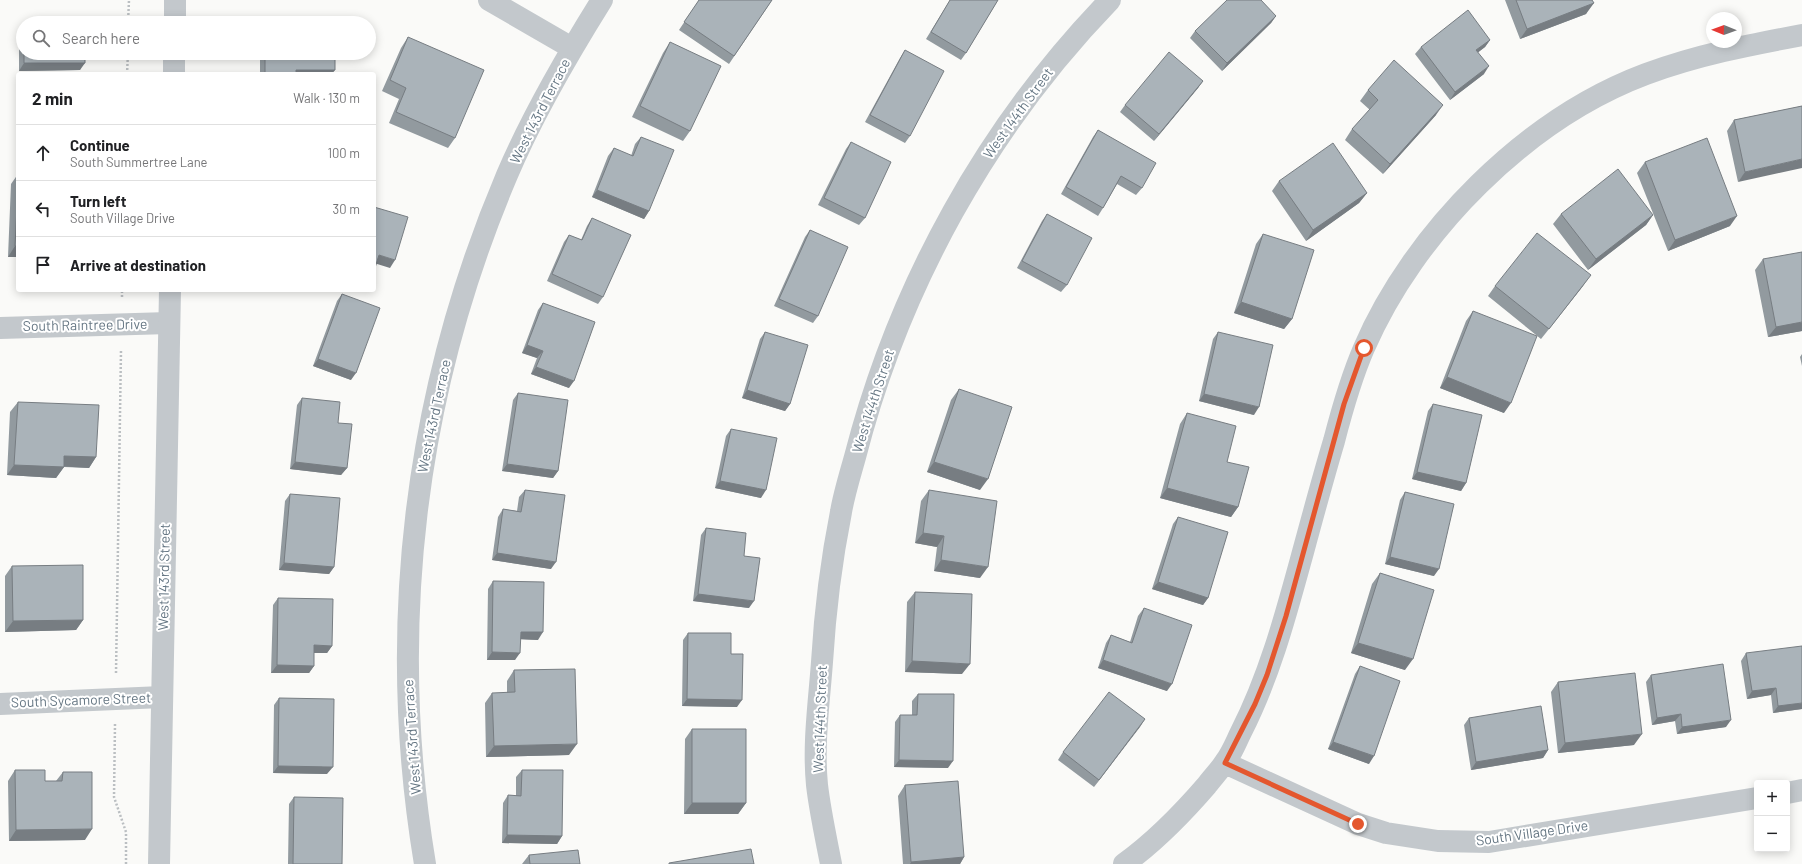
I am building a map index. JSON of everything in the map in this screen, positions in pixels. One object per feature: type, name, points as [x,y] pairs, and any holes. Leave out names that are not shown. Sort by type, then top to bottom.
[{"type":"street","points":[[175,0],[175,16]]},
{"type":"street","points":[[489,0],[572,48]]},
{"type":"street","name":"West 143rd Terrace","points":[[425,864],[418,823],[407,706],[408,594],[418,497],[434,405],[458,310],[491,214],[508,173],[540,107],[572,48],[602,0]]},
{"type":"street","name":"West 144th Street","points":[[831,864],[817,785],[816,749],[826,608],[841,510],[866,413],[898,325],[945,226],[994,143],[1061,54],[1110,0]]},
{"type":"street","points":[[1124,864],[1148,847],[1188,807],[1225,763],[1255,704],[1267,675],[1286,616],[1344,404],[1364,348],[1398,282],[1431,236],[1483,179],[1542,130],[1591,100],[1643,75],[1695,57],[1739,46],[1802,35]]},
{"type":"street","points":[[174,60],[174,72]]},
{"type":"street","name":"West 143rd Street","points":[[159,864],[170,292]]},
{"type":"street","name":"South Raintree Drive","points":[[0,328],[169,323]]},
{"type":"street","name":"South Sycamore Street","points":[[0,704],[162,697]]},
{"type":"street","name":"South Village Drive","points":[[1225,763],[1358,824],[1386,833],[1438,841],[1489,842],[1754,798]]},
{"type":"street","points":[[1790,792],[1802,790]]},
{"type":"path","points":[[128,16],[129,0]]},
{"type":"path","points":[[127,72],[128,60]]},
{"type":"path","points":[[122,292],[114,797],[126,832],[126,864]]},
{"type":"building","points":[[699,0],[772,0],[734,56],[684,22]]},
{"type":"building","points":[[950,0],[998,0],[966,53],[931,32]]},
{"type":"building","points":[[1227,0],[1261,0],[1276,16],[1227,63],[1195,31]]},
{"type":"building","points":[[1516,0],[1592,0],[1594,3],[1527,29]]},
{"type":"building","points":[[1468,10],[1490,40],[1476,50],[1489,66],[1455,92],[1421,47]]},
{"type":"building","points":[[408,37],[484,70],[455,138],[396,112],[406,88],[390,80]]},
{"type":"building","points":[[670,42],[721,66],[690,131],[640,106]]},
{"type":"building","points":[[905,50],[944,71],[910,136],[870,115]]},
{"type":"building","points":[[1169,52],[1203,81],[1159,134],[1125,105]]},
{"type":"building","points":[[24,60],[85,60],[85,63],[24,63]]},
{"type":"building","points":[[265,60],[335,60],[335,70],[265,72]]},
{"type":"building","points":[[1394,60],[1443,105],[1390,164],[1352,129],[1378,100],[1368,90]]},
{"type":"building","points":[[1802,106],[1802,159],[1745,172],[1734,120]]},
{"type":"building","points":[[1098,130],[1156,163],[1142,188],[1121,176],[1103,208],[1066,187]]},
{"type":"building","points":[[641,137],[674,150],[649,211],[597,190],[614,148],[633,156]]},
{"type":"building","points":[[1707,138],[1737,216],[1675,240],[1645,162]]},
{"type":"building","points":[[851,142],[891,162],[865,218],[824,198]]},
{"type":"building","points":[[1333,143],[1367,193],[1313,230],[1279,181]]},
{"type":"building","points":[[1618,169],[1653,215],[1596,259],[1561,214]]},
{"type":"building","points":[[376,208],[408,217],[395,260],[379,255],[376,265]]},
{"type":"building","points":[[1047,214],[1092,238],[1067,285],[1022,261]]},
{"type":"building","points":[[592,218],[631,235],[603,297],[552,274],[569,235],[582,240]]},
{"type":"building","points":[[810,230],[848,247],[818,316],[779,299]]},
{"type":"building","points":[[1537,233],[1591,275],[1549,329],[1495,286]]},
{"type":"building","points":[[1263,234],[1314,250],[1292,319],[1241,302]]},
{"type":"building","points":[[1802,252],[1802,322],[1776,327],[1763,259]]},
{"type":"building","points":[[342,294],[380,308],[356,373],[318,359]]},
{"type":"building","points":[[543,303],[595,322],[574,381],[536,367],[543,351],[527,345]]},
{"type":"building","points":[[1473,311],[1537,336],[1511,403],[1447,377]]},
{"type":"building","points":[[765,332],[808,345],[790,404],[747,390]]},
{"type":"building","points":[[1218,332],[1273,345],[1259,407],[1204,394]]},
{"type":"building","points":[[959,389],[1012,407],[988,479],[934,462]]},
{"type":"building","points":[[518,393],[568,400],[558,471],[507,464]]},
{"type":"building","points":[[302,398],[340,402],[338,423],[352,424],[347,468],[295,462]]},
{"type":"building","points":[[18,402],[99,405],[96,457],[64,456],[64,467],[14,465]]},
{"type":"building","points":[[1433,404],[1482,415],[1466,483],[1417,472]]},
{"type":"building","points":[[1187,413],[1236,426],[1227,462],[1249,467],[1238,507],[1167,488]]},
{"type":"building","points":[[731,429],[777,438],[766,490],[720,481]]},
{"type":"building","points":[[525,490],[565,495],[556,562],[497,553],[503,509],[521,512]]},
{"type":"building","points":[[929,490],[997,501],[988,567],[941,560],[944,536],[923,533]]},
{"type":"building","points":[[1405,492],[1454,504],[1439,569],[1390,557]]},
{"type":"building","points":[[290,494],[340,498],[334,567],[284,563]]},
{"type":"building","points":[[1178,517],[1228,532],[1208,598],[1158,582]]},
{"type":"building","points":[[706,528],[746,533],[744,556],[760,558],[754,601],[698,594]]},
{"type":"building","points":[[83,565],[83,620],[13,621],[12,566]]},
{"type":"building","points":[[1380,573],[1434,590],[1413,659],[1358,643]]},
{"type":"building","points":[[493,581],[544,582],[543,632],[521,632],[520,653],[492,652]]},
{"type":"building","points":[[915,592],[972,594],[970,664],[912,661]]},
{"type":"building","points":[[278,598],[333,599],[332,646],[314,645],[314,666],[277,665]]},
{"type":"building","points":[[1144,608],[1192,625],[1172,684],[1103,660],[1111,635],[1132,643]]},
{"type":"building","points":[[688,633],[731,633],[731,654],[743,654],[742,700],[687,699]]},
{"type":"building","points":[[1802,646],[1802,703],[1778,706],[1776,688],[1752,691],[1746,653]]},
{"type":"building","points":[[1723,664],[1731,720],[1682,727],[1681,714],[1657,718],[1651,675]]},
{"type":"building","points":[[1360,666],[1400,681],[1374,756],[1333,742]]},
{"type":"building","points":[[575,669],[577,744],[494,746],[492,693],[515,692],[514,670]]},
{"type":"building","points":[[1635,673],[1642,734],[1565,743],[1558,682]]},
{"type":"building","points":[[1109,692],[1145,719],[1099,780],[1063,752]]},
{"type":"building","points":[[918,694],[954,694],[953,761],[899,760],[900,715],[917,715]]},
{"type":"building","points":[[279,698],[334,699],[333,767],[278,766]]},
{"type":"building","points":[[1541,706],[1548,750],[1476,762],[1469,718]]},
{"type":"building","points":[[692,729],[746,729],[746,803],[692,803]]},
{"type":"building","points":[[15,770],[45,770],[45,781],[62,781],[63,772],[92,772],[92,829],[16,830]]},
{"type":"building","points":[[522,770],[563,770],[562,836],[507,835],[508,795],[521,796]]},
{"type":"building","points":[[958,781],[964,857],[911,862],[905,785]]},
{"type":"building","points":[[294,797],[343,798],[342,864],[293,864]]},
{"type":"building","points":[[751,849],[754,864],[669,864],[669,863]]},
{"type":"building","points":[[578,850],[580,864],[530,864],[529,855]]},
{"type":"route","points":[[1358,824],[1225,763],[1255,704],[1267,675],[1286,616],[1344,404],[1364,348]]}]
